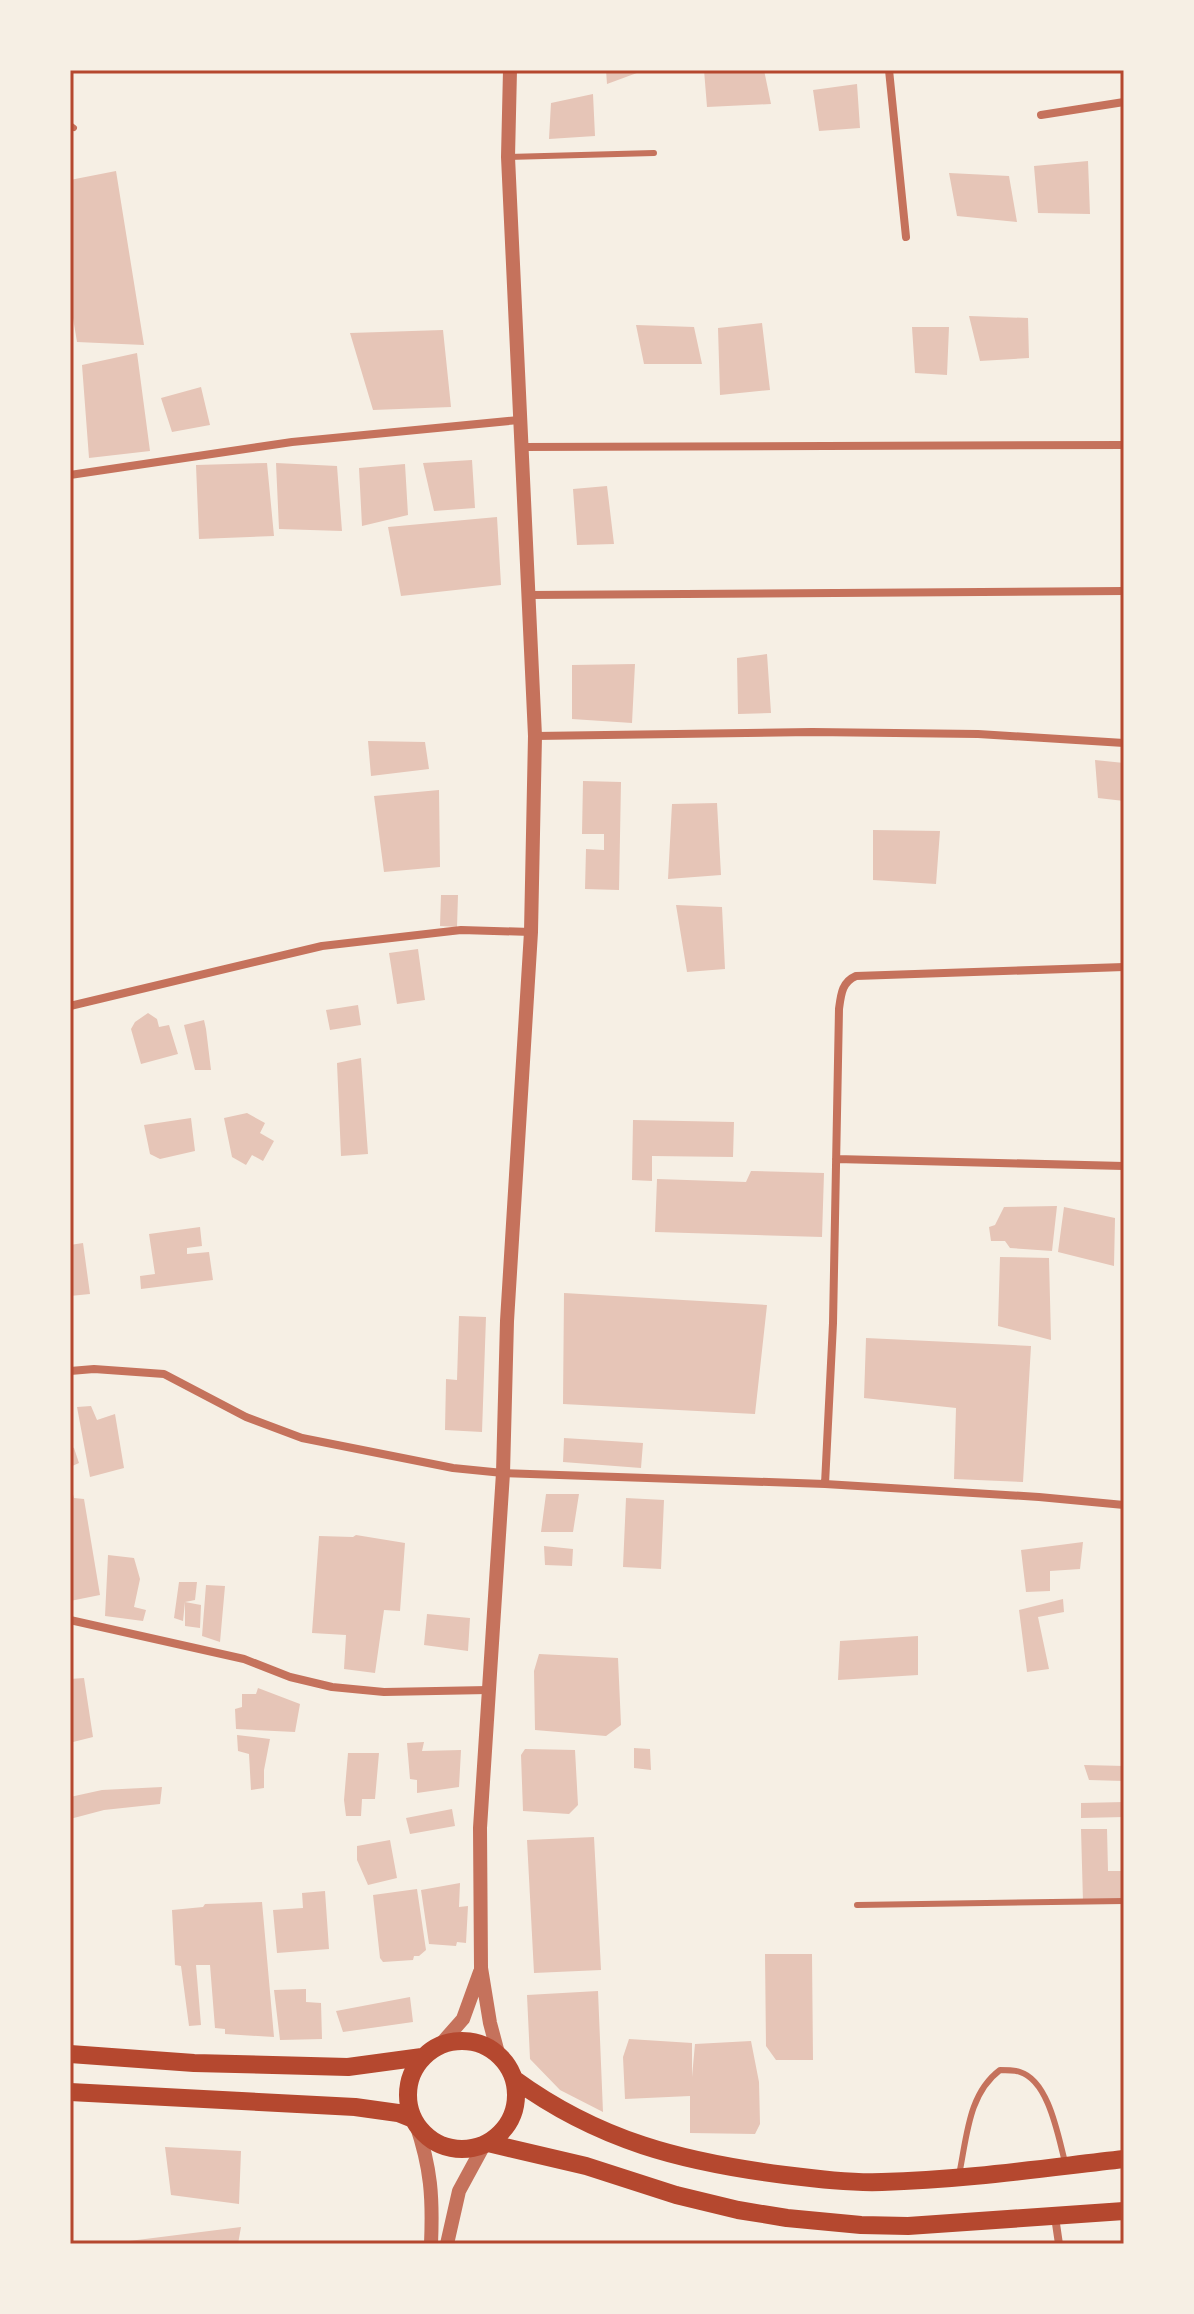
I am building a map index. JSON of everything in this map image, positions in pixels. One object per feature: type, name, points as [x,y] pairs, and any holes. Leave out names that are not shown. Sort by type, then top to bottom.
[{"type":"main road","points":[[70,2092],[355,2107],[398,2113],[446,2147],[472,2148],[486,2144],[509,2122],[517,2094],[508,2065],[498,2053],[471,2041],[441,2044],[422,2057],[414,2068],[407,2093],[414,2122]]},
{"type":"main road","points":[[70,2054],[194,2063],[348,2067],[422,2057]]},
{"type":"main road","points":[[514,2079],[550,2104],[640,2147],[693,2161],[746,2170],[881,2182],[1124,2159]]},
{"type":"main road","points":[[486,2144],[586,2166],[676,2195],[787,2218],[908,2226],[1124,2211]]},
{"type":"street","points":[[498,2053],[481,1968],[480,1828],[503,1473],[507,1321],[531,932],[535,736],[508,157],[510,70]]},
{"type":"street","points":[[889,70],[906,237]]},
{"type":"street","points":[[1041,115],[1124,102]]},
{"type":"street","points":[[70,475],[292,442],[519,420]]},
{"type":"street","points":[[522,447],[1124,445]]},
{"type":"street","points":[[528,595],[1124,591]]},
{"type":"street","points":[[535,736],[812,732],[978,734],[1124,743]]},
{"type":"street","points":[[70,1006],[322,946],[461,930],[531,932]]},
{"type":"street","points":[[825,1484],[833,1323],[841,991],[848,980],[856,976],[1124,967]]},
{"type":"street","points":[[836,1159],[1124,1166]]},
{"type":"street","points":[[70,1371],[94,1369],[164,1374],[246,1417],[302,1438],[453,1468],[503,1473],[825,1484],[1124,1505]]},
{"type":"street","points":[[70,1620],[244,1659],[290,1677],[332,1687],[384,1692],[488,1690]]},
{"type":"street","points":[[441,2044],[457,2029],[467,2011],[481,1968]]},
{"type":"street","points":[[414,2122],[430,2168],[431,2244]]},
{"type":"street","points":[[447,2244],[459,2191],[486,2144]]},
{"type":"street","points":[[1055,2216],[1059,2244]]},
{"type":"lane","points":[[508,157],[654,153]]},
{"type":"lane","points":[[857,1905],[1124,1901]]},
{"type":"lane","points":[[958,2176],[976,2097],[987,2080],[1000,2070],[1022,2072],[1046,2098],[1066,2165]]},
{"type":"building","points":[[606,70],[645,70],[607,84]]},
{"type":"building","points":[[704,70],[764,70],[771,104],[707,107]]},
{"type":"building","points":[[857,84],[860,128],[819,131],[813,90]]},
{"type":"building","points":[[593,94],[595,136],[549,139],[551,103]]},
{"type":"building","points":[[1088,161],[1090,214],[1038,213],[1034,166]]},
{"type":"building","points":[[116,171],[144,345],[77,342],[70,300],[70,180]]},
{"type":"building","points":[[949,173],[1009,176],[1017,222],[957,216]]},
{"type":"building","points":[[969,316],[1028,318],[1029,358],[980,361]]},
{"type":"building","points":[[762,323],[770,390],[720,395],[718,328]]},
{"type":"building","points":[[636,325],[694,327],[702,364],[644,364]]},
{"type":"building","points":[[912,327],[949,327],[947,375],[915,373]]},
{"type":"building","points":[[443,330],[451,407],[373,410],[350,333]]},
{"type":"building","points":[[137,353],[150,451],[89,458],[82,365]]},
{"type":"building","points":[[201,387],[210,425],[172,432],[161,398]]},
{"type":"building","points":[[472,460],[475,508],[434,511],[423,463]]},
{"type":"building","points":[[267,463],[274,536],[199,539],[196,465]]},
{"type":"building","points":[[276,463],[337,466],[342,531],[279,529]]},
{"type":"building","points":[[405,464],[408,515],[362,526],[359,468]]},
{"type":"building","points":[[607,486],[614,544],[577,545],[573,489]]},
{"type":"building","points":[[497,517],[501,585],[401,596],[388,527]]},
{"type":"building","points":[[767,654],[771,713],[738,714],[737,658]]},
{"type":"building","points":[[635,664],[632,723],[572,719],[572,665]]},
{"type":"building","points":[[368,741],[425,742],[429,769],[371,776]]},
{"type":"building","points":[[1095,760],[1124,763],[1124,801],[1098,798]]},
{"type":"building","points":[[583,781],[621,782],[619,890],[585,889],[586,849],[604,850],[604,834],[582,834]]},
{"type":"building","points":[[439,790],[440,867],[384,872],[374,796]]},
{"type":"building","points":[[717,803],[721,875],[668,879],[672,804]]},
{"type":"building","points":[[873,830],[940,831],[936,884],[873,880]]},
{"type":"building","points":[[441,895],[458,895],[457,927],[440,926]]},
{"type":"building","points":[[676,905],[722,907],[725,969],[687,972]]},
{"type":"building","points":[[418,949],[425,1000],[397,1004],[389,953]]},
{"type":"building","points":[[358,1005],[361,1025],[330,1030],[326,1010]]},
{"type":"building","points":[[148,1013],[157,1019],[159,1027],[169,1025],[178,1054],[141,1064],[131,1029]]},
{"type":"building","points":[[204,1020],[211,1070],[195,1070],[184,1025]]},
{"type":"building","points":[[361,1058],[368,1154],[341,1156],[337,1063]]},
{"type":"building","points":[[247,1113],[265,1123],[260,1133],[274,1141],[263,1161],[252,1155],[246,1165],[232,1157],[224,1118]]},
{"type":"building","points":[[191,1118],[195,1151],[160,1159],[150,1154],[144,1125]]},
{"type":"building","points":[[633,1120],[734,1122],[733,1157],[652,1156],[652,1181],[632,1180]]},
{"type":"building","points":[[751,1171],[824,1173],[822,1237],[655,1232],[657,1179],[746,1182]]},
{"type":"building","points":[[1057,1206],[1052,1251],[1010,1248],[1005,1241],[991,1241],[989,1227],[995,1225],[1004,1207]]},
{"type":"building","points":[[1064,1207],[1115,1218],[1114,1266],[1058,1252]]},
{"type":"building","points":[[200,1227],[202,1246],[187,1248],[187,1254],[209,1252],[213,1280],[141,1289],[140,1276],[155,1274],[149,1234]]},
{"type":"building","points":[[83,1243],[90,1294],[70,1296],[70,1245]]},
{"type":"building","points":[[1000,1257],[1049,1258],[1051,1340],[998,1326]]},
{"type":"building","points":[[564,1293],[767,1305],[755,1414],[563,1404]]},
{"type":"building","points":[[459,1316],[486,1317],[482,1432],[445,1430],[446,1379],[457,1380]]},
{"type":"building","points":[[866,1338],[1031,1346],[1023,1482],[954,1479],[956,1408],[864,1398]]},
{"type":"building","points":[[91,1406],[97,1420],[115,1414],[124,1468],[90,1477],[77,1407]]},
{"type":"building","points":[[564,1438],[643,1443],[641,1468],[563,1462]]},
{"type":"building","points":[[70,1446],[74,1448],[79,1463],[70,1467]]},
{"type":"building","points":[[70,1483],[74,1498],[84,1499],[100,1595],[70,1601]]},
{"type":"building","points":[[546,1494],[579,1494],[573,1532],[541,1532]]},
{"type":"building","points":[[626,1498],[664,1500],[661,1569],[623,1567]]},
{"type":"building","points":[[356,1535],[405,1543],[400,1611],[384,1610],[375,1673],[344,1669],[346,1635],[312,1633],[319,1536]]},
{"type":"building","points":[[1083,1542],[1080,1569],[1050,1571],[1050,1591],[1026,1592],[1021,1550]]},
{"type":"building","points":[[544,1546],[573,1549],[572,1566],[545,1565]]},
{"type":"building","points":[[108,1555],[134,1558],[140,1579],[134,1607],[146,1610],[143,1621],[105,1616]]},
{"type":"building","points":[[179,1582],[197,1582],[195,1600],[185,1602],[183,1621],[174,1618]]},
{"type":"building","points":[[206,1585],[225,1586],[220,1642],[202,1636]]},
{"type":"building","points":[[1063,1599],[1064,1612],[1038,1617],[1049,1669],[1027,1672],[1019,1610]]},
{"type":"building","points":[[185,1602],[201,1605],[200,1628],[185,1626]]},
{"type":"building","points":[[427,1614],[470,1618],[468,1651],[424,1645]]},
{"type":"building","points":[[918,1636],[918,1675],[838,1680],[840,1641]]},
{"type":"building","points":[[539,1654],[618,1658],[621,1725],[606,1736],[535,1730],[534,1671]]},
{"type":"building","points":[[84,1678],[93,1737],[73,1742],[70,1679]]},
{"type":"building","points":[[258,1688],[300,1704],[295,1732],[236,1729],[235,1709],[242,1707],[242,1694],[256,1694]]},
{"type":"building","points":[[237,1735],[270,1739],[264,1788],[251,1790],[249,1754],[238,1751]]},
{"type":"building","points":[[424,1742],[422,1751],[461,1750],[459,1787],[417,1793],[417,1780],[410,1779],[407,1743]]},
{"type":"building","points":[[634,1748],[650,1749],[651,1770],[634,1768]]},
{"type":"building","points":[[525,1749],[575,1750],[578,1805],[569,1814],[523,1811],[521,1755]]},
{"type":"building","points":[[348,1753],[379,1753],[375,1799],[362,1799],[361,1816],[346,1816],[344,1800]]},
{"type":"building","points":[[1084,1765],[1124,1766],[1124,1781],[1089,1780]]},
{"type":"building","points":[[162,1787],[160,1804],[104,1810],[70,1819],[70,1797],[102,1790]]},
{"type":"building","points":[[1124,1802],[1124,1817],[1081,1818],[1081,1803]]},
{"type":"building","points":[[452,1809],[455,1826],[410,1834],[406,1818]]},
{"type":"building","points":[[1081,1829],[1107,1829],[1108,1871],[1124,1871],[1124,1901],[1083,1902]]},
{"type":"building","points":[[594,1837],[601,1970],[534,1973],[527,1840]]},
{"type":"building","points":[[390,1840],[397,1878],[368,1885],[357,1860],[357,1846]]},
{"type":"building","points":[[460,1883],[459,1907],[468,1906],[466,1943],[457,1942],[456,1946],[429,1944],[421,1890]]},
{"type":"building","points":[[417,1889],[426,1950],[414,1956],[413,1960],[383,1962],[373,1895]]},
{"type":"building","points":[[325,1891],[329,1949],[277,1953],[273,1910],[303,1908],[302,1893]]},
{"type":"building","points":[[262,1902],[274,2037],[225,2034],[225,2029],[215,2028],[210,1965],[196,1965],[201,2025],[189,2026],[181,1966],[175,1965],[172,1910],[203,1907],[205,1904]]},
{"type":"building","points":[[765,1954],[812,1954],[813,2060],[776,2060],[766,2046]]},
{"type":"building","points":[[306,1989],[306,2002],[321,2003],[322,2039],[280,2040],[274,1990]]},
{"type":"building","points":[[598,1991],[603,2112],[560,2090],[530,2059],[527,1995]]},
{"type":"building","points":[[410,1997],[413,2022],[343,2032],[336,2011]]},
{"type":"building","points":[[629,2039],[692,2043],[692,2077],[695,2044],[751,2041],[759,2082],[760,2124],[755,2134],[690,2133],[690,2096],[625,2099],[623,2057]]},
{"type":"building","points":[[165,2147],[241,2151],[239,2204],[171,2195]]},
{"type":"building","points":[[241,2227],[238,2244],[121,2242]]}]
